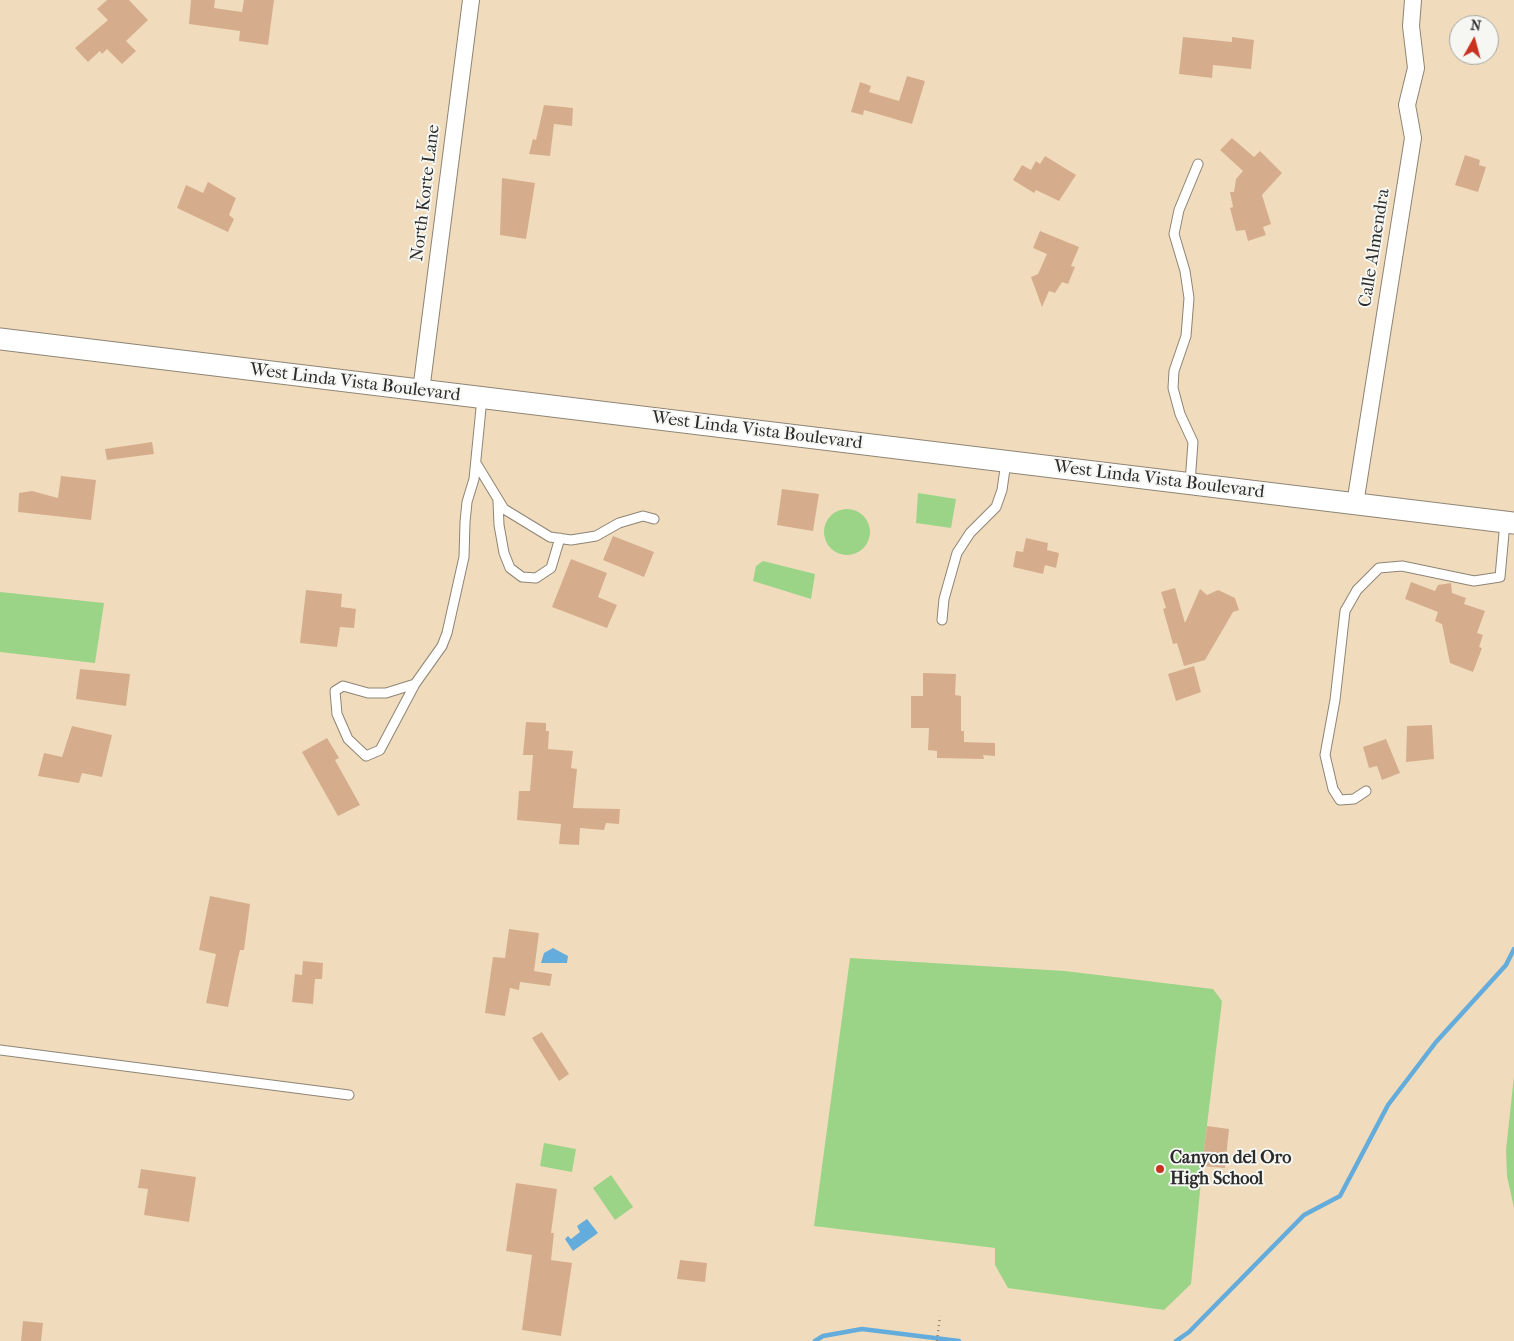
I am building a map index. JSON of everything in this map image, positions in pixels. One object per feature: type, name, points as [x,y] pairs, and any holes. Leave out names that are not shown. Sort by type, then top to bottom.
[{"type":"street","name":"North Korte Lane","points":[[420,391],[471,0]]},
{"type":"street","name":"Calle Almendra","points":[[1355,504],[1413,138],[1407,105],[1416,68],[1410,26],[1413,0]]},
{"type":"street","name":"West Linda Vista Boulevard","points":[[0,339],[1510,523]]},
{"type":"lane","points":[[1190,484],[1193,442],[1180,414],[1173,388],[1174,371],[1186,336],[1189,298],[1185,271],[1174,234],[1179,210],[1198,164]]},
{"type":"lane","points":[[415,684],[386,693],[368,693],[343,686],[336,691],[337,714],[344,731],[348,739],[366,756],[380,750],[415,684],[442,646],[447,633],[464,557],[467,502],[474,479],[482,398]]},
{"type":"lane","points":[[942,620],[944,599],[957,553],[970,533],[996,507],[1002,490],[1006,461]]},
{"type":"lane","points":[[476,463],[504,509],[550,537],[572,540],[596,536],[619,523],[643,516],[654,519]]},
{"type":"lane","points":[[498,501],[499,525],[504,553],[510,568],[522,577],[536,578],[551,568],[560,538]]},
{"type":"lane","points":[[1366,791],[1354,799],[1340,800],[1333,789],[1325,755],[1335,700],[1345,611],[1357,590],[1379,568],[1402,566],[1474,581],[1500,577],[1510,523]]},
{"type":"lane","points":[[0,1050],[349,1095]]},
{"type":"path","points":[[937,1341],[940,1316]]},
{"type":"green space","points":[[918,493],[956,499],[951,528],[916,523]]},
{"type":"green space","points":[[847,509],[860,513],[866,519],[870,532],[866,545],[860,551],[847,555],[834,551],[828,545],[824,532],[828,519],[834,513]]},
{"type":"green space","points":[[763,561],[815,574],[811,599],[753,581],[756,566]]},
{"type":"green space","points":[[0,592],[104,603],[95,663],[0,652]]},
{"type":"green space","points":[[850,958],[1065,971],[1213,989],[1222,1001],[1204,1150],[1191,1284],[1164,1310],[1008,1288],[995,1265],[995,1248],[814,1226]]},
{"type":"green space","points":[[1514,1076],[1514,1208],[1507,1176],[1506,1150]]},
{"type":"green space","points":[[544,1143],[576,1149],[572,1172],[540,1166]]},
{"type":"green space","points":[[611,1175],[633,1207],[615,1220],[593,1188]]},
{"type":"water","points":[[553,948],[568,956],[567,963],[541,963],[544,953]]},
{"type":"water","points":[[587,1219],[598,1233],[573,1251],[565,1239],[568,1236],[571,1239],[580,1232],[577,1226]]},
{"type":"building","points":[[107,0],[129,0],[148,20],[126,41],[136,51],[122,64],[107,49],[102,54],[100,51],[88,62],[75,48],[108,20],[97,9]]},
{"type":"building","points":[[191,0],[215,0],[214,8],[242,12],[244,0],[274,0],[268,45],[239,41],[240,31],[189,24]]},
{"type":"building","points":[[1183,37],[1232,42],[1232,37],[1254,40],[1251,69],[1213,65],[1212,78],[1179,74]]},
{"type":"building","points":[[907,76],[925,81],[912,124],[864,110],[863,115],[851,112],[860,82],[871,86],[869,92],[899,101]]},
{"type":"building","points":[[544,105],[573,108],[572,126],[554,124],[550,156],[529,154],[533,139],[536,140]]},
{"type":"building","points":[[1232,138],[1254,157],[1260,151],[1282,173],[1262,195],[1271,224],[1263,227],[1266,235],[1248,241],[1245,230],[1236,231],[1230,208],[1233,207],[1230,192],[1234,192],[1236,179],[1243,171],[1220,150]]},
{"type":"building","points":[[1465,155],[1480,160],[1479,165],[1486,167],[1478,192],[1455,185]]},
{"type":"building","points":[[1045,156],[1076,175],[1059,201],[1036,190],[1034,193],[1013,180],[1022,165],[1031,170],[1036,161],[1040,164]]},
{"type":"building","points":[[502,178],[535,183],[526,239],[500,235]]},
{"type":"building","points":[[208,182],[236,198],[229,215],[234,219],[228,232],[177,208],[186,185],[203,193]]},
{"type":"building","points":[[1040,231],[1079,247],[1071,266],[1075,267],[1068,284],[1062,282],[1055,293],[1049,291],[1042,307],[1031,277],[1038,274],[1047,254],[1033,248]]},
{"type":"building","points":[[152,442],[154,454],[107,460],[105,449]]},
{"type":"building","points":[[61,476],[96,480],[91,520],[18,512],[19,493],[32,491],[58,498]]},
{"type":"building","points":[[782,489],[819,494],[813,531],[777,525]]},
{"type":"building","points":[[613,536],[654,552],[644,577],[603,560]]},
{"type":"building","points":[[1026,538],[1048,543],[1047,550],[1059,553],[1056,568],[1045,565],[1043,574],[1013,567],[1016,551],[1023,552]]},
{"type":"building","points":[[571,559],[607,573],[598,597],[617,605],[607,628],[552,607]]},
{"type":"building","points":[[1411,582],[1435,591],[1438,585],[1451,583],[1452,593],[1466,598],[1464,604],[1485,611],[1477,633],[1483,635],[1479,647],[1482,648],[1473,672],[1450,663],[1442,624],[1435,621],[1438,612],[1405,599]]},
{"type":"building","points":[[1175,588],[1185,623],[1200,589],[1207,595],[1218,590],[1235,598],[1239,610],[1233,612],[1205,660],[1184,666],[1177,643],[1173,644],[1163,609],[1166,608],[1161,592]]},
{"type":"building","points":[[306,590],[342,594],[341,607],[356,609],[354,628],[340,627],[337,647],[300,643]]},
{"type":"building","points":[[1194,666],[1201,692],[1176,701],[1168,674]]},
{"type":"building","points":[[80,669],[130,674],[126,706],[76,699]]},
{"type":"building","points":[[923,673],[956,674],[955,695],[961,696],[961,731],[964,731],[964,742],[995,743],[995,756],[983,755],[984,759],[937,758],[937,751],[928,750],[929,728],[911,728],[911,696],[923,696]]},
{"type":"building","points":[[526,722],[546,723],[546,731],[549,731],[548,749],[573,751],[571,768],[577,769],[573,808],[620,809],[619,824],[606,823],[604,830],[580,828],[579,845],[559,844],[561,824],[517,820],[519,791],[530,791],[533,755],[523,755]]},
{"type":"building","points":[[1432,725],[1434,759],[1406,762],[1407,726]]},
{"type":"building","points":[[72,726],[112,735],[102,777],[82,773],[79,783],[38,776],[44,753],[62,757]]},
{"type":"building","points":[[327,738],[339,758],[335,760],[360,805],[338,816],[302,752]]},
{"type":"building","points":[[1386,739],[1400,773],[1382,780],[1377,766],[1369,768],[1363,747]]},
{"type":"building","points":[[210,896],[250,904],[244,950],[240,950],[228,1007],[206,1003],[216,954],[199,950]]},
{"type":"building","points":[[509,929],[539,933],[534,971],[552,974],[550,986],[520,982],[519,990],[510,988],[505,1016],[485,1013],[493,957],[505,958]]},
{"type":"building","points":[[303,961],[323,963],[322,979],[315,979],[313,1004],[292,1002],[295,974],[302,975]]},
{"type":"building","points":[[542,1032],[569,1074],[559,1081],[532,1038]]},
{"type":"building","points":[[1207,1126],[1229,1129],[1225,1168],[1202,1166]]},
{"type":"building","points":[[141,1169],[196,1177],[189,1222],[144,1215],[148,1189],[138,1188]]},
{"type":"building","points":[[516,1183],[557,1189],[551,1233],[554,1233],[551,1260],[572,1263],[561,1336],[522,1330],[532,1255],[506,1251]]},
{"type":"building","points":[[680,1260],[707,1263],[705,1282],[677,1279]]},
{"type":"building","points":[[23,1321],[43,1323],[41,1341],[21,1341]]},
{"type":"waterway","points":[[1176,1341],[1189,1332],[1304,1215],[1340,1196],[1388,1105],[1436,1042],[1506,965],[1514,949]]},
{"type":"waterway","points":[[815,1341],[823,1336],[862,1329],[959,1341]]},
{"type":"place","name":"Canyon del Oro High School","points":[[1160,1169]]}]
